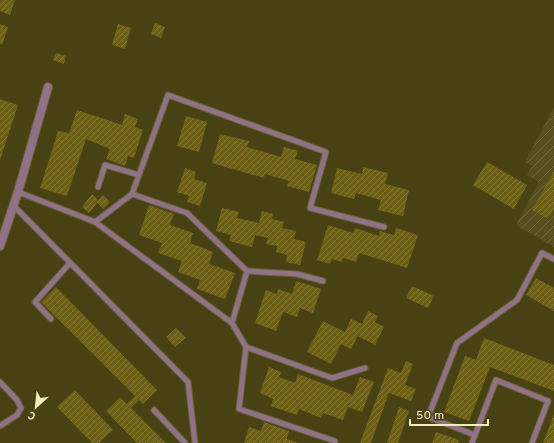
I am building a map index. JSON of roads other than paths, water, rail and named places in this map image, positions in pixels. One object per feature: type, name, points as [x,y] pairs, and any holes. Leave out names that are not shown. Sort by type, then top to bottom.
[{"type":"street","points":[[0,246],[18,192],[48,87]]},
{"type":"lane","points":[[94,222],[132,194],[168,94],[326,152],[310,208],[384,227]]},
{"type":"lane","points":[[98,187],[105,165],[139,175]]},
{"type":"lane","points":[[18,192],[94,222],[232,323],[246,346],[240,409],[335,441]]},
{"type":"lane","points":[[132,194],[187,213],[247,271],[297,274],[323,281]]},
{"type":"lane","points":[[13,206],[188,382],[195,443]]},
{"type":"lane","points":[[475,435],[428,417],[457,343],[517,300],[542,253],[554,260]]},
{"type":"lane","points":[[51,319],[35,302],[70,263]]},
{"type":"lane","points":[[232,323],[247,271]]},
{"type":"lane","points":[[246,346],[332,378],[366,368]]},
{"type":"lane","points":[[472,443],[496,380],[548,401],[532,443]]},
{"type":"lane","points":[[0,382],[17,400],[21,408],[17,415],[0,426]]},
{"type":"lane","points":[[154,410],[184,443]]}]
